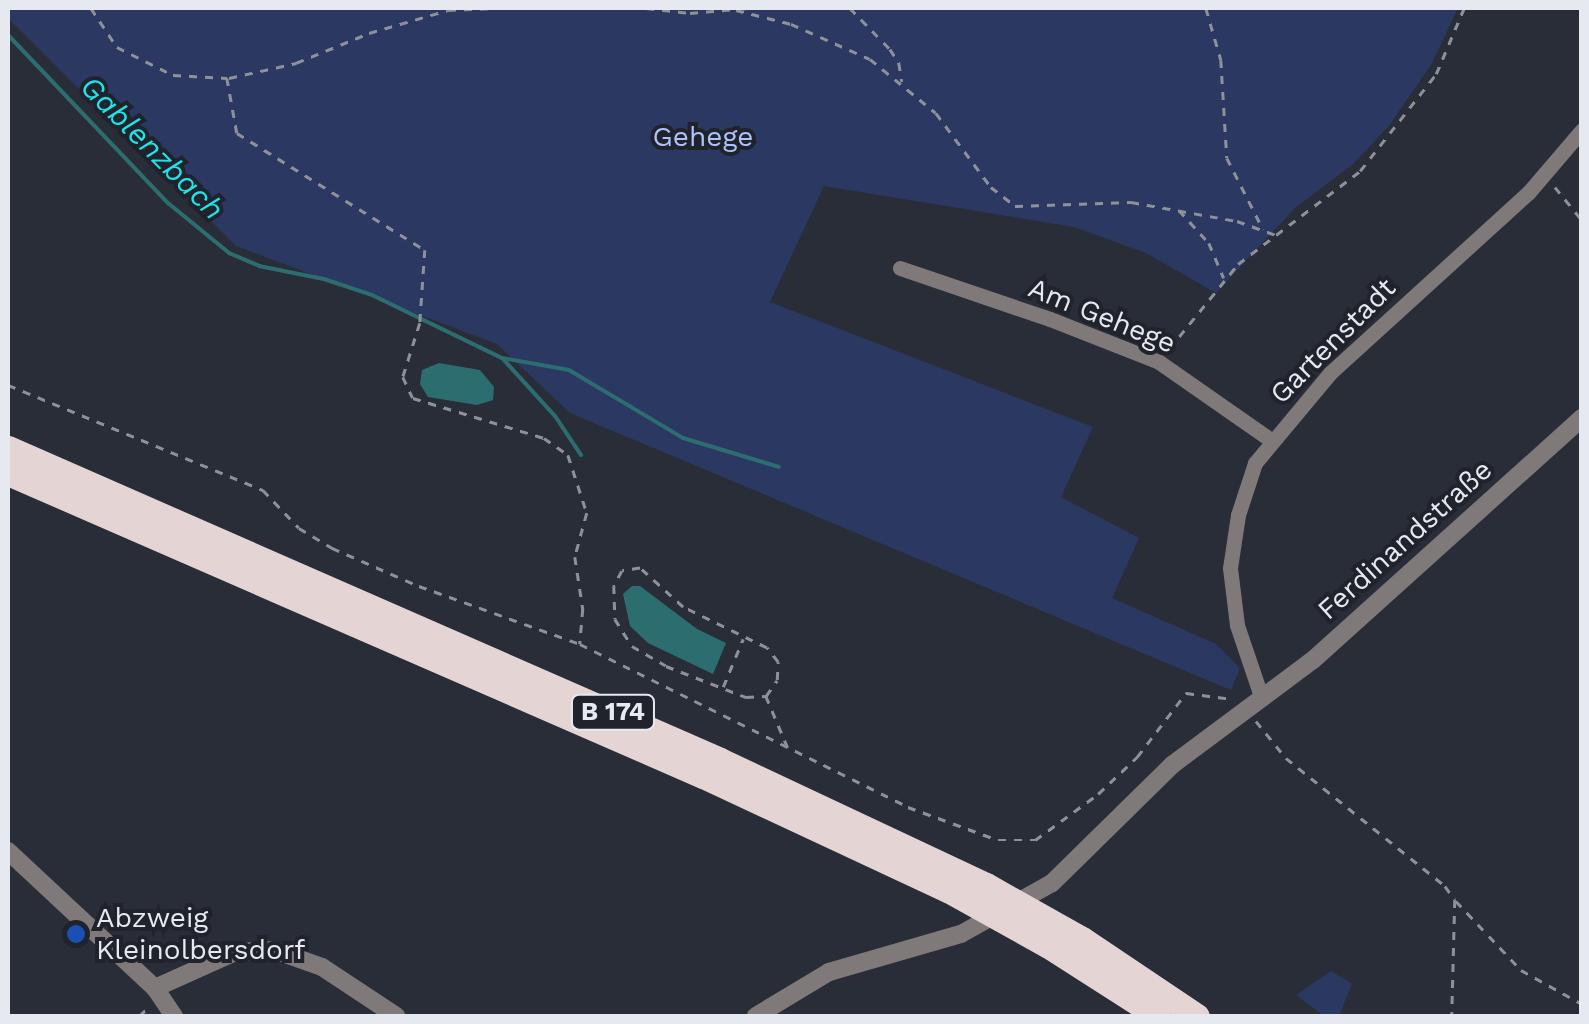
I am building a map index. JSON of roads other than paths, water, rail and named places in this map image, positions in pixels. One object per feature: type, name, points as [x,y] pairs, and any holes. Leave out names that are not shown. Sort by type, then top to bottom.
[{"type":"highway","name":"B 174","points":[[8,448],[667,736],[970,877],[1082,939],[1196,1016]]},
{"type":"highway","name":"B 174","points":[[8,473],[648,752],[948,890],[1047,944],[1158,1016]]},
{"type":"street","name":"Gartenstadt","points":[[1254,703],[1237,625],[1230,568],[1238,514],[1256,463],[1271,440],[1330,373],[1544,175],[1582,130]]},
{"type":"street","name":"Am Gehege","points":[[900,268],[1050,319],[1159,362],[1271,440]]},
{"type":"street","name":"Ferdinandstraße","points":[[756,1016],[828,972],[961,934],[1052,883],[1172,765],[1313,660],[1582,418]]},
{"type":"street","points":[[8,851],[156,988],[174,1016]]},
{"type":"street","points":[[156,988],[235,952],[274,950],[322,967],[396,1016]]},
{"type":"waterway","name":"Gablenzbach","points":[[8,35],[168,203],[229,253],[259,266],[324,279],[372,295],[502,358],[569,370],[683,438],[779,467]]},
{"type":"waterway","name":"Gablenzbach","points":[[502,358],[555,416],[581,455]]},
{"type":"place","name":"Abzweig Kleinolbersdorf","points":[[76,934]]},
{"type":"park label","name":"Gehege","points":[[703,137]]}]
